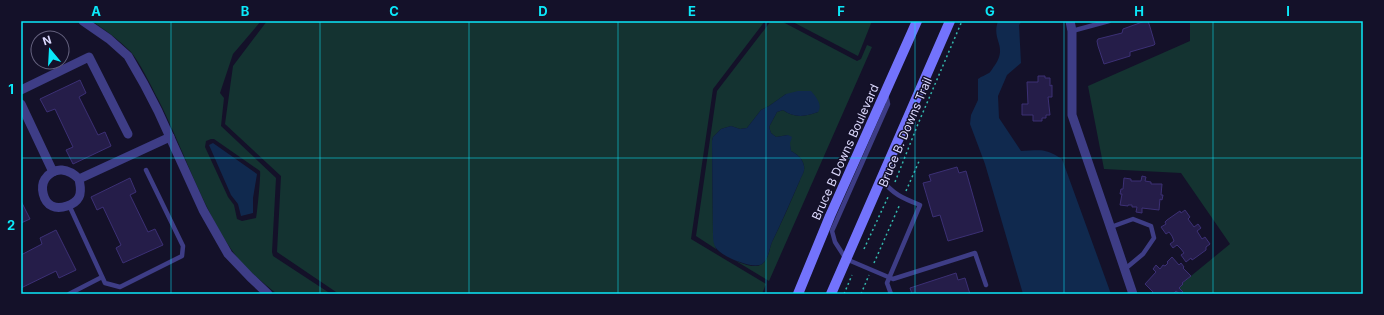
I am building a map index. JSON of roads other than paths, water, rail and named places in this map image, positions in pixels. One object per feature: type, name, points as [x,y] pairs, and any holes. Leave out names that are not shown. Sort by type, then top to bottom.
[{"type":"main road","name":"Bruce B Downs Boulevard","points":[[798,294],[830,216],[917,21]]},
{"type":"main road","points":[[831,294],[950,21]]},
{"type":"street","points":[[83,21],[109,39],[128,56],[144,84],[170,137],[202,210],[228,254],[268,294]]},
{"type":"street","points":[[1070,21],[1072,31],[1072,115],[1133,294]]},
{"type":"street","points":[[21,90],[89,57],[128,134]]},
{"type":"street","points":[[21,104],[53,172]]},
{"type":"street","points":[[79,179],[170,137]]},
{"type":"street","points":[[63,170],[72,172],[79,179],[81,189],[79,198],[69,205],[60,208],[51,206],[45,198],[42,189],[45,180],[53,172],[63,170]]},
{"type":"lane","points":[[1072,31],[1109,21]]},
{"type":"lane","points":[[886,92],[888,104],[832,231],[835,242],[846,259],[893,279],[976,253],[986,284]]},
{"type":"lane","points":[[69,205],[105,282],[120,287],[182,256],[183,246],[146,170]]},
{"type":"lane","points":[[881,179],[891,191],[920,205],[887,282],[891,294]]},
{"type":"lane","points":[[1111,227],[1133,219],[1151,226],[1154,238],[1143,254],[1125,269]]},
{"type":"lane","points":[[69,294],[102,277]]},
{"type":"water","points":[[998,21],[1022,21],[1019,25],[1021,63],[1007,75],[998,96],[999,118],[1021,151],[1043,150],[1062,159],[1111,294],[1023,294],[985,164],[970,124],[971,115],[978,100],[978,79],[990,72],[999,58],[1000,48],[996,34]]},
{"type":"water","points":[[798,91],[811,91],[817,98],[820,107],[818,112],[800,116],[787,113],[783,110],[777,112],[769,127],[771,133],[776,137],[788,135],[792,137],[790,143],[791,151],[801,159],[804,166],[804,172],[772,242],[766,259],[762,264],[758,265],[745,264],[724,255],[716,248],[714,243],[713,137],[721,129],[731,126],[740,129],[747,128],[761,110],[786,94]]},
{"type":"water","points":[[213,143],[257,174],[253,198],[253,213],[241,216],[238,204],[231,195],[209,145]]}]
